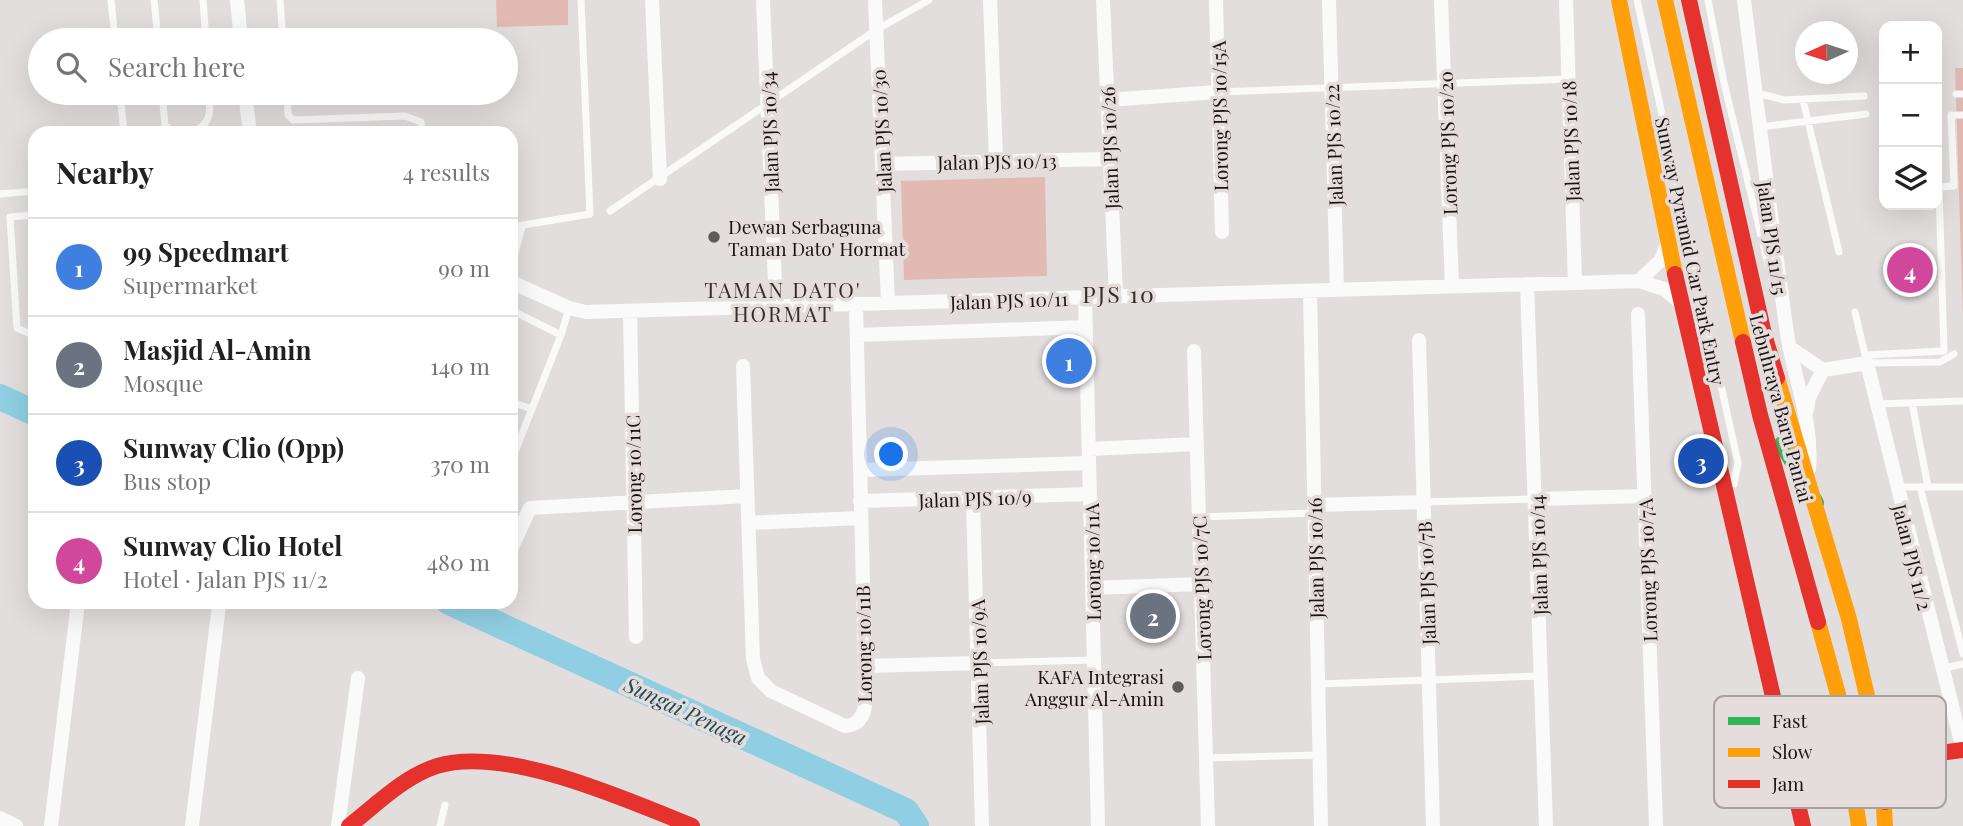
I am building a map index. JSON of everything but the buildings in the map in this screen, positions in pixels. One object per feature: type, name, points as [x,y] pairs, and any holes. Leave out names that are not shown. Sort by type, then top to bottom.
[{"type":"main road","points":[[1619,0],[1667,245],[1731,502],[1774,696]]},
{"type":"main road","name":"Lebuhraya Baru Pantai","points":[[1665,0],[1681,60],[1717,235],[1760,415],[1824,641],[1836,696]]},
{"type":"main road","points":[[1679,0],[1681,60]]},
{"type":"main road","points":[[1689,0],[1765,334],[1849,619],[1867,696]]},
{"type":"main road","points":[[1760,415],[1778,433],[1796,473],[1816,503]]},
{"type":"main road","points":[[349,826],[411,778],[437,765],[471,759],[522,766],[692,826]]},
{"type":"main road","points":[[1799,808],[1803,826]]},
{"type":"main road","name":"Lebuhraya Baru Pantai","points":[[1857,808],[1859,826]]},
{"type":"main road","points":[[1884,808],[1885,826]]},
{"type":"street","points":[[237,0],[240,28]]},
{"type":"street","points":[[652,0],[660,180]]},
{"type":"street","name":"Jalan PJS 10/34","points":[[763,0],[776,307]]},
{"type":"street","name":"Jalan PJS 10/30","points":[[875,0],[888,303]]},
{"type":"street","points":[[990,0],[996,160]]},
{"type":"street","name":"Jalan PJS 10/26","points":[[1103,0],[1116,296]]},
{"type":"street","name":"Lorong PJS 10/15A","points":[[1216,0],[1222,232]]},
{"type":"street","name":"Jalan PJS 10/22","points":[[1329,0],[1337,290]]},
{"type":"street","name":"Lorong PJS 10/20","points":[[1441,0],[1452,286]]},
{"type":"street","name":"Jalan PJS 10/18","points":[[1566,0],[1575,283]]},
{"type":"street","name":"Jalan PJS 11/15","points":[[1744,0],[1789,347],[1807,413],[1811,445],[1808,474]]},
{"type":"street","points":[[1107,100],[1219,92]]},
{"type":"street","points":[[246,105],[249,126]]},
{"type":"street","name":"Jalan PJS 10/13","points":[[883,164],[1110,159]]},
{"type":"street","points":[[1639,281],[1661,260],[1667,245]]},
{"type":"street","name":"Jalan PJS 10/11","points":[[518,285],[569,308],[586,312],[1639,281],[1664,289],[1681,303]]},
{"type":"street","name":"Jalan PJS 10/14","points":[[1527,284],[1546,826]]},
{"type":"street","name":"Jalan PJS 10/16","points":[[1310,291],[1321,826]]},
{"type":"street","name":"Lorong 10/11A","points":[[1085,297],[1098,826]]},
{"type":"street","name":"Lorong 10/11B","points":[[743,366],[753,659],[758,678],[771,691],[845,726],[853,725],[860,721],[864,712],[865,666],[856,304]]},
{"type":"street","name":"Lorong 10/11C","points":[[630,311],[636,637]]},
{"type":"street","name":"Lorong PJS 10/7A","points":[[1637,314],[1656,826]]},
{"type":"street","points":[[857,335],[1086,327]]},
{"type":"street","name":"Jalan PJS 10/7B","points":[[1419,340],[1433,826]]},
{"type":"street","points":[[1789,347],[1823,369],[1866,359]]},
{"type":"street","name":"Lorong PJS 10/7C","points":[[1195,351],[1208,826]]},
{"type":"street","name":"Jalan PJS 11/2","points":[[1866,359],[1940,669],[1963,750]]},
{"type":"street","points":[[1807,413],[1809,397],[1823,369]]},
{"type":"street","points":[[860,470],[1089,456],[1197,444]]},
{"type":"street","name":"Jalan PJS 10/9","points":[[860,501],[1090,494]]},
{"type":"street","points":[[518,534],[530,508],[747,496]]},
{"type":"street","points":[[1536,499],[1644,496]]},
{"type":"street","name":"Jalan PJS 10/9A","points":[[973,499],[982,826]]},
{"type":"street","points":[[1314,509],[1424,502]]},
{"type":"street","points":[[748,523],[860,517]]},
{"type":"street","points":[[1092,588],[1201,584]]},
{"type":"street","points":[[51,826],[77,609]]},
{"type":"street","points":[[192,826],[219,609]]},
{"type":"street","points":[[865,666],[979,663]]},
{"type":"street","points":[[338,826],[358,678]]},
{"type":"street","points":[[0,818],[16,826]]},
{"type":"lane","points":[[111,0],[114,28]]},
{"type":"lane","points":[[154,0],[157,28]]},
{"type":"lane","points":[[203,0],[204,28]]},
{"type":"lane","points":[[280,0],[282,28]]},
{"type":"lane","points":[[518,227],[590,214],[581,0]]},
{"type":"lane","points":[[610,211],[660,180],[876,30],[929,0]]},
{"type":"lane","name":"Sunway Pyramid Car Park Entry","points":[[1637,0],[1738,463],[1731,502]]},
{"type":"lane","points":[[1708,0],[1724,83],[1789,347]]},
{"type":"lane","points":[[1219,92],[1569,79]]},
{"type":"lane","points":[[1756,93],[1774,99],[1803,100],[1864,96]]},
{"type":"lane","points":[[1803,100],[1839,252]]},
{"type":"lane","points":[[121,105],[123,126]]},
{"type":"lane","points":[[163,105],[166,126]]},
{"type":"lane","points":[[204,126],[208,122],[209,105]]},
{"type":"lane","points":[[287,105],[288,115],[293,120],[405,116],[421,122],[421,126]]},
{"type":"lane","points":[[1759,127],[1806,119],[1866,114]]},
{"type":"lane","points":[[1866,359],[1944,351],[1938,187],[1954,186],[1957,115]]},
{"type":"lane","points":[[0,194],[28,192]]},
{"type":"lane","points":[[28,216],[10,217],[17,328],[28,333]]},
{"type":"lane","points":[[518,242],[522,227]]},
{"type":"lane","points":[[518,444],[569,308]]},
{"type":"lane","points":[[1855,312],[1866,359]]},
{"type":"lane","points":[[518,314],[561,335]]},
{"type":"lane","points":[[1866,359],[1940,362],[1954,354]]},
{"type":"lane","points":[[1878,404],[1963,401]]},
{"type":"lane","points":[[1912,403],[1924,487],[1963,654]]},
{"type":"lane","points":[[518,404],[532,409]]},
{"type":"lane","points":[[1897,487],[1963,487]]},
{"type":"lane","points":[[1424,502],[1536,499]]},
{"type":"lane","points":[[1199,517],[1314,509]]},
{"type":"lane","points":[[979,663],[1094,660]]},
{"type":"lane","points":[[1940,669],[1963,664]]},
{"type":"lane","points":[[1318,684],[1541,676]]},
{"type":"lane","points":[[1206,758],[1320,755]]},
{"type":"lane","points":[[440,826],[445,805]]},
{"type":"shaded area","points":[[496,0],[568,0],[568,25],[497,27]]},
{"type":"shaded area","points":[[1955,68],[1963,68],[1963,317]]},
{"type":"shaded area","points":[[1045,177],[1047,276],[904,280],[901,181]]},
{"type":"waterway","name":"Sungai Penaga","points":[[0,397],[28,410]]},
{"type":"waterway","name":"Sungai Penaga","points":[[464,609],[906,811],[916,826]]},
{"type":"traffic: fast","points":[[1782,444],[1816,503]]},
{"type":"traffic: slow","points":[[1619,0],[1675,274]]},
{"type":"traffic: slow","points":[[1665,0],[1743,342]]},
{"type":"traffic: slow","points":[[1777,378],[1849,619],[1867,696]]},
{"type":"traffic: slow","points":[[1818,622],[1838,696]]},
{"type":"traffic: slow","points":[[1856,808],[1859,826]]},
{"type":"traffic: slow","points":[[1884,808],[1885,826]]},
{"type":"traffic: jam","points":[[1689,0],[1764,334],[1777,378]]},
{"type":"traffic: jam","points":[[1675,274],[1773,696]]},
{"type":"traffic: jam","points":[[1743,342],[1760,415],[1818,622]]},
{"type":"traffic: jam","points":[[1946,752],[1963,750]]},
{"type":"traffic: jam","points":[[349,826],[413,777],[437,766],[465,761],[497,763],[566,778],[692,826]]},
{"type":"traffic: jam","points":[[1799,808],[1803,826]]},
{"type":"place","name":"Dewan Serbaguna Taman Dato' Hormat","points":[[714,237]]},
{"type":"place","name":"Sunway Clio Hotel","points":[[1910,270]]},
{"type":"place","name":"99 Speedmart","points":[[1069,361]]},
{"type":"place","name":"Sunway Clio (Opp)","points":[[1701,461]]},
{"type":"place","name":"Masjid Al-Amin","points":[[1153,616]]},
{"type":"place","name":"KAFA Integrasi Anggur Al-Amin","points":[[1178,687]]},
{"type":"district","name":"PJS 10","points":[[1119,293]]},
{"type":"district","name":"TAMAN DATO' HORMAT","points":[[783,301]]}]
